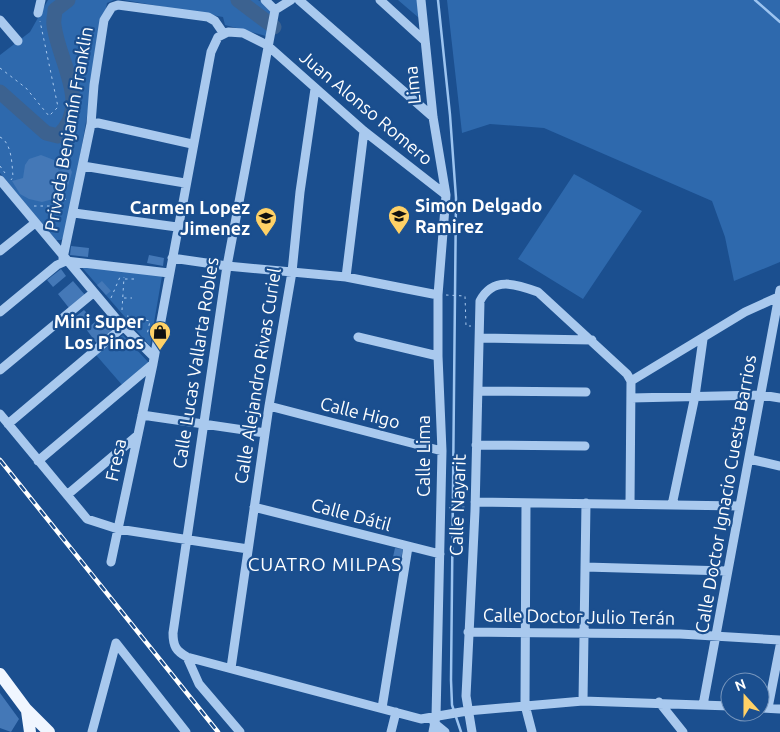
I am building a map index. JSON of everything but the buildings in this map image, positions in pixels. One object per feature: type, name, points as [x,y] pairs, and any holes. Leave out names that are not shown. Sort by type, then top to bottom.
[{"type":"main road","points":[[0,674],[26,709],[49,732]]},
{"type":"main road","points":[[26,709],[30,720],[30,732]]},
{"type":"street","points":[[38,14],[41,0]]},
{"type":"street","points":[[264,0],[275,10],[291,0]]},
{"type":"street","points":[[299,0],[433,117]]},
{"type":"street","points":[[380,0],[425,40]]},
{"type":"street","name":"Lima","points":[[421,0],[433,117],[446,195]]},
{"type":"street","name":"Privada Benjamín Franklin","points":[[65,259],[91,124],[94,85],[104,20],[112,7],[118,4],[208,18],[215,21],[224,34]]},
{"type":"street","name":"Calle Lucas Vallarta Robles","points":[[187,657],[178,652],[173,643],[173,633],[202,425],[227,266],[275,10]]},
{"type":"street","points":[[0,20],[18,42]]},
{"type":"street","name":"Juan Alonso Romero","points":[[224,34],[243,34],[267,46],[364,131],[446,195]]},
{"type":"street","name":"Fresa","points":[[111,562],[154,361],[192,144],[211,52],[218,37],[224,34]]},
{"type":"street","name":"Calle Alejandro Rivas Curiel","points":[[231,668],[269,406],[292,272],[300,192],[315,89]]},
{"type":"street","points":[[91,124],[98,123],[192,144]]},
{"type":"street","points":[[346,276],[364,131]]},
{"type":"street","points":[[83,166],[185,183]]},
{"type":"street","points":[[4,184],[34,223],[154,361],[38,460]]},
{"type":"street","name":"Calle Lima","points":[[434,724],[442,451],[438,356],[438,295],[446,195]]},
{"type":"street","points":[[74,212],[177,227]]},
{"type":"street","points":[[0,251],[34,223]]},
{"type":"street","points":[[172,258],[227,266],[346,276],[438,295]]},
{"type":"street","points":[[0,312],[65,259],[169,273]]},
{"type":"street","name":"Calle Nayarit","points":[[472,732],[465,711],[475,504],[480,301],[490,288],[502,284],[521,286],[538,292],[592,340]]},
{"type":"street","points":[[0,370],[94,293]]},
{"type":"street","points":[[632,381],[779,293]]},
{"type":"street","name":"Calle Doctor Ignacio Cuesta Barrios","points":[[703,705],[779,293]]},
{"type":"street","points":[[8,424],[123,327]]},
{"type":"street","points":[[358,337],[438,356]]},
{"type":"street","points":[[480,338],[592,340],[632,381],[630,504]]},
{"type":"street","points":[[672,505],[695,396],[703,338]]},
{"type":"street","points":[[479,391],[586,392]]},
{"type":"street","points":[[631,398],[761,395],[780,398]]},
{"type":"street","name":"Calle Higo","points":[[269,406],[442,451]]},
{"type":"street","points":[[0,414],[87,519],[118,529],[248,549]]},
{"type":"street","points":[[142,415],[265,433]]},
{"type":"street","points":[[67,495],[138,435]]},
{"type":"street","points":[[476,445],[585,446]]},
{"type":"street","points":[[749,459],[780,466]]},
{"type":"street","points":[[526,503],[525,705],[532,732]]},
{"type":"street","points":[[475,504],[586,503],[740,506]]},
{"type":"street","points":[[582,701],[586,503]]},
{"type":"street","name":"Calle Dátil","points":[[254,507],[440,554]]},
{"type":"street","points":[[382,708],[408,547]]},
{"type":"street","points":[[585,567],[727,571]]},
{"type":"street","name":"Calle Doctor Julio Terán","points":[[468,632],[584,632],[780,640]]},
{"type":"street","points":[[92,732],[116,642],[185,731]]},
{"type":"street","points":[[773,709],[780,646]]},
{"type":"street","points":[[187,657],[421,719],[434,724],[445,732]]},
{"type":"street","points":[[187,657],[199,684],[238,730],[249,732]]},
{"type":"street","points":[[434,724],[446,715],[465,711],[582,701],[659,702],[720,706]]},
{"type":"street","points":[[659,702],[683,732]]},
{"type":"street","points":[[392,732],[396,712]]},
{"type":"path","points":[[0,68],[26,88],[49,116],[58,107],[38,14]]},
{"type":"path","points":[[0,138],[5,140],[8,146],[13,177],[4,184]]},
{"type":"path","points":[[29,206],[47,207],[61,203],[68,198]]},
{"type":"path","points":[[111,299],[123,273],[122,311],[128,317],[150,321],[144,348]]},
{"type":"path","points":[[124,279],[135,279]]},
{"type":"path","points":[[438,295],[465,296],[466,326],[480,326]]},
{"type":"path","points":[[123,298],[132,298]]},
{"type":"path","points":[[440,508],[475,504]]},
{"type":"shaded area","points":[[48,0],[114,0],[107,3],[66,235],[61,240],[56,240],[0,173],[0,55],[30,32]]},
{"type":"shaded area","points":[[124,0],[258,0],[274,9],[266,36],[225,25],[223,17]]},
{"type":"shaded area","points":[[398,0],[417,0],[419,18]]},
{"type":"shaded area","points":[[447,0],[780,0],[780,262],[734,281],[725,237],[712,201],[544,128],[490,124],[462,133]]},
{"type":"shaded area","points":[[574,174],[642,211],[583,299],[518,259]]},
{"type":"shaded area","points":[[79,264],[162,276],[150,346]]},
{"type":"shaded area","points":[[123,335],[150,364],[123,386],[96,355]]},
{"type":"waterway","points":[[0,92],[46,133],[58,136],[68,124],[72,111],[73,97],[54,21],[55,10],[68,0]]},
{"type":"waterway","points":[[238,0],[274,27]]},
{"type":"waterway","points":[[438,0],[450,115],[456,198],[451,680],[452,705],[461,732]]},
{"type":"waterway","points":[[755,0],[780,22]]},
{"type":"railway","points":[[0,460],[218,732]]},
{"type":"place","name":"Simon Delgado Ramirez","points":[[399,235]]},
{"type":"place","name":"Carmen Lopez Jimenez","points":[[266,237]]},
{"type":"place","name":"Mini Super Los Pinos","points":[[160,351]]},
{"type":"district","name":"CUATRO MILPAS","points":[[325,564]]}]
